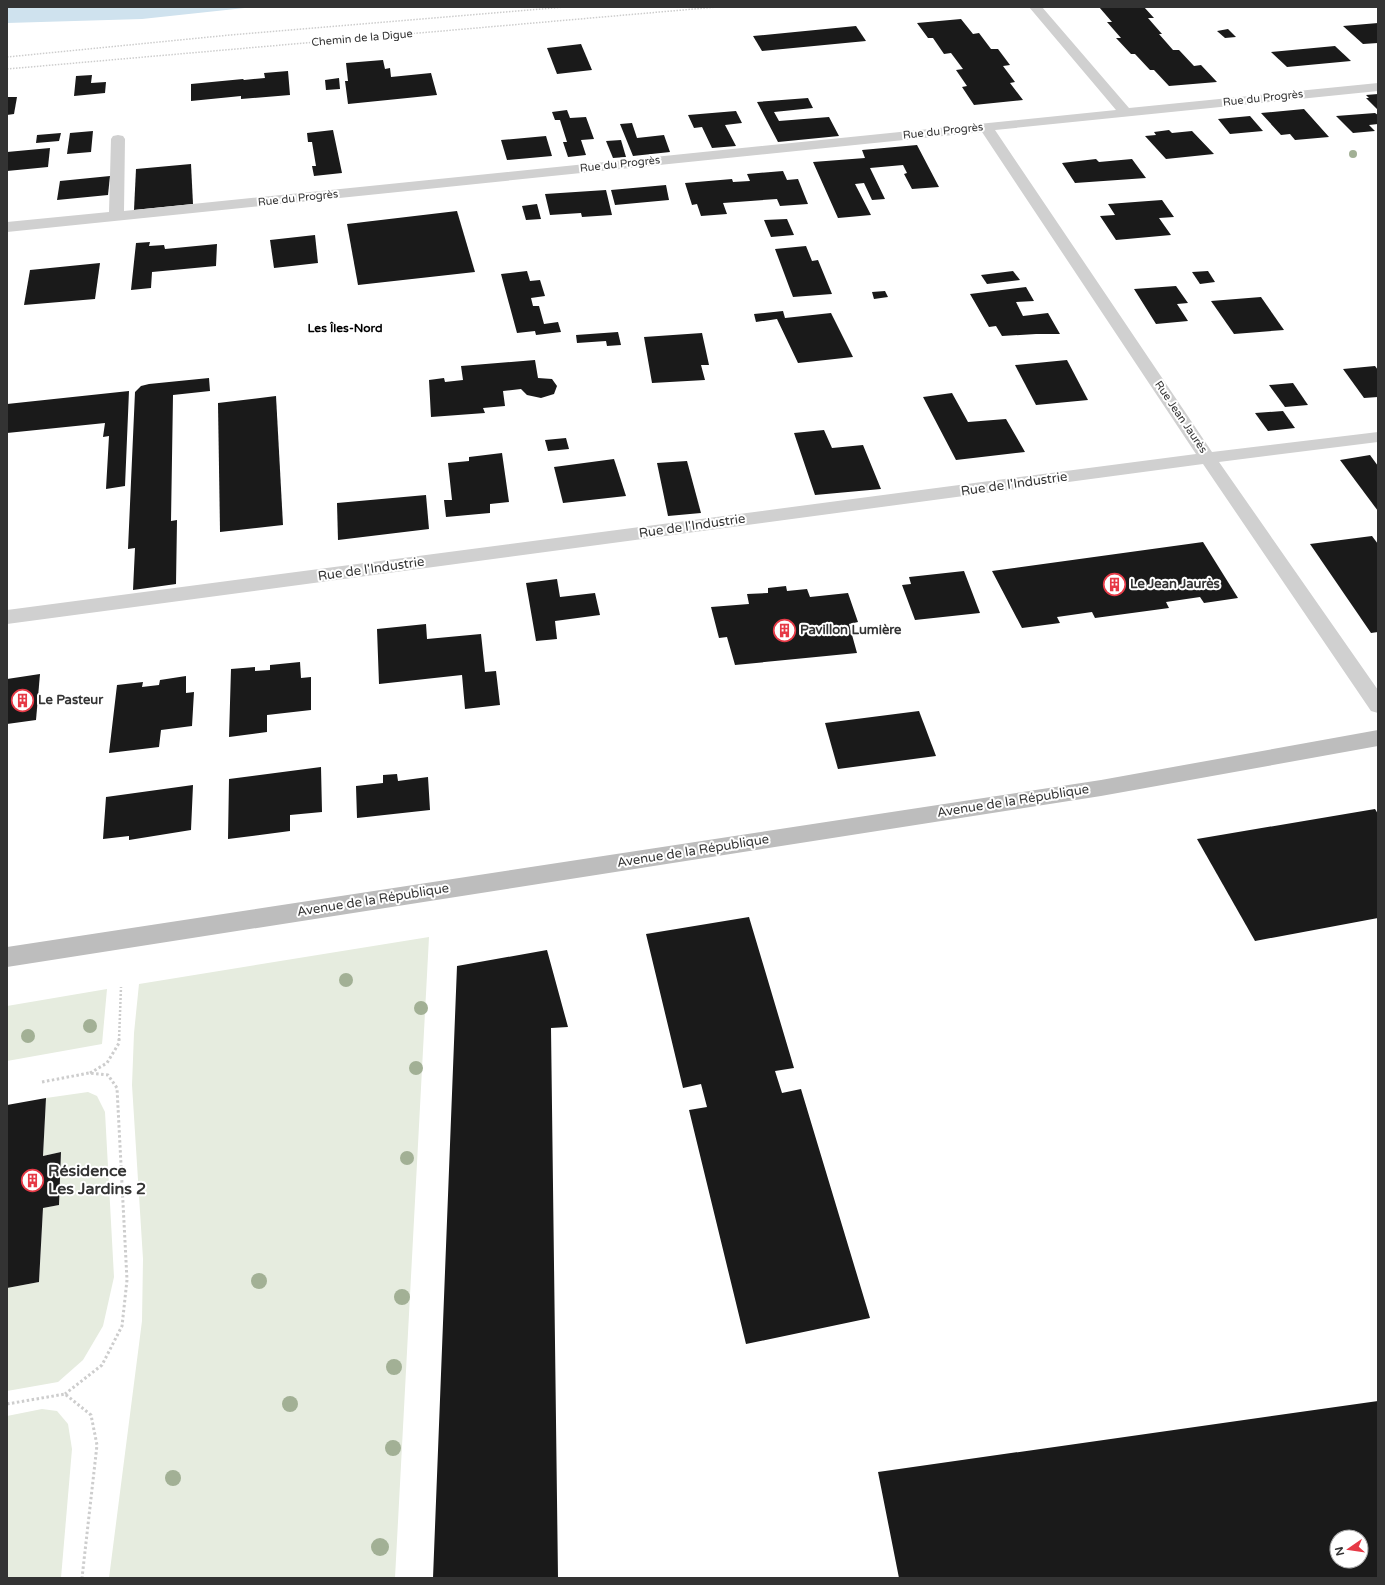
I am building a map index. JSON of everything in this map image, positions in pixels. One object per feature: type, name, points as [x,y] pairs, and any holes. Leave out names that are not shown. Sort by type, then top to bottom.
[{"type":"street","points":[[1035,7],[1125,112]]},
{"type":"street","name":"Rue du Progrès","points":[[7,227],[1378,87]]},
{"type":"street","name":"Rue Jean Jaurès","points":[[985,126],[1208,458],[1378,706]]},
{"type":"street","points":[[116,217],[118,139]]},
{"type":"street","name":"Rue de l'Industrie","points":[[7,617],[1208,458],[1378,437]]},
{"type":"street","name":"Avenue de la République","points":[[7,957],[1093,789],[1378,738]]},
{"type":"path","points":[[7,57],[230,35],[565,7]]},
{"type":"path","name":"Chemin de la Digue","points":[[7,69],[718,7]]},
{"type":"path","points":[[89,1073],[107,1063],[119,1043],[121,987]]},
{"type":"path","points":[[7,1404],[65,1394],[102,1365],[122,1326],[127,1280],[117,1088],[108,1075],[89,1073],[42,1082]]},
{"type":"path","points":[[65,1394],[91,1415],[97,1445],[82,1578]]},
{"type":"shaded area","points":[[429,937],[395,1578],[109,1578],[142,1321],[143,1259],[132,1085],[134,1033],[139,984]]},
{"type":"shaded area","points":[[107,989],[102,1044],[7,1061],[7,1006]]},
{"type":"shaded area","points":[[88,1092],[97,1096],[105,1112],[114,1277],[103,1326],[83,1360],[58,1382],[7,1391],[7,1288],[39,1282],[43,1208],[59,1205],[61,1152],[43,1156],[46,1098]]},
{"type":"shaded area","points":[[42,1409],[57,1411],[68,1424],[72,1449],[61,1578],[7,1578],[7,1416]]},
{"type":"water","points":[[7,7],[254,7],[142,19],[7,23]]},
{"type":"building","points":[[1099,7],[1144,7],[1154,18],[1148,18],[1173,50],[1179,50],[1194,66],[1201,65],[1217,82],[1169,86],[1154,70],[1150,70],[1135,54],[1131,54],[1116,38],[1121,38],[1107,22],[1112,22]]},
{"type":"building","points":[[961,19],[973,34],[979,33],[991,49],[998,49],[1010,65],[1003,66],[1015,82],[1010,83],[1023,100],[974,105],[962,87],[967,86],[956,70],[963,69],[951,53],[944,54],[933,38],[928,38],[917,23]]},
{"type":"building","points":[[1378,23],[1378,43],[1363,44],[1343,26]]},
{"type":"building","points":[[856,26],[866,41],[762,51],[753,36]]},
{"type":"building","points":[[1228,29],[1236,37],[1225,38],[1217,31]]},
{"type":"building","points":[[581,44],[592,70],[557,74],[547,48]]},
{"type":"building","points":[[1335,46],[1351,61],[1287,67],[1271,52]]},
{"type":"building","points":[[383,60],[385,69],[390,68],[391,77],[431,73],[437,95],[348,104],[345,81],[348,81],[346,63]]},
{"type":"building","points":[[288,71],[290,95],[241,99],[241,96],[191,101],[191,84],[265,78],[264,73]]},
{"type":"building","points":[[92,75],[91,83],[106,82],[105,93],[74,96],[76,76]]},
{"type":"building","points":[[339,78],[340,89],[326,90],[325,80]]},
{"type":"building","points":[[1378,94],[1378,110],[1366,98],[1369,98],[1366,95]]},
{"type":"building","points":[[7,97],[17,97],[14,114],[7,115]]},
{"type":"building","points":[[808,98],[813,108],[774,112],[779,121],[829,117],[839,136],[778,142],[757,102]]},
{"type":"building","points":[[1304,109],[1329,137],[1295,140],[1290,134],[1281,135],[1261,113]]},
{"type":"building","points":[[567,110],[570,118],[586,117],[594,139],[581,140],[586,155],[568,157],[563,142],[567,142],[560,120],[555,120],[552,112]]},
{"type":"building","points":[[736,111],[742,123],[725,125],[736,146],[712,148],[702,127],[694,128],[688,115]]},
{"type":"building","points":[[1375,113],[1378,115],[1378,124],[1369,125],[1375,131],[1353,133],[1336,116]]},
{"type":"building","points":[[1250,116],[1263,131],[1230,134],[1218,119]]},
{"type":"building","points":[[632,123],[637,138],[664,135],[670,152],[633,156],[620,124]]},
{"type":"building","points":[[333,130],[342,173],[314,176],[312,166],[316,166],[312,142],[308,142],[307,133]]},
{"type":"building","points":[[1169,130],[1172,133],[1192,131],[1214,154],[1166,159],[1145,136],[1156,135],[1154,132]]},
{"type":"building","points":[[93,131],[91,152],[67,154],[70,133]]},
{"type":"building","points":[[61,133],[59,141],[36,143],[37,135]]},
{"type":"building","points":[[546,136],[552,156],[507,160],[501,140]]},
{"type":"building","points":[[621,140],[626,157],[613,158],[606,141]]},
{"type":"building","points":[[917,145],[939,187],[912,189],[904,174],[907,173],[903,165],[870,168],[885,199],[872,200],[864,183],[855,184],[871,215],[838,218],[813,162],[865,158],[862,150]]},
{"type":"building","points":[[50,148],[48,167],[7,171],[7,152]]},
{"type":"building","points":[[1096,159],[1099,162],[1132,159],[1146,178],[1075,183],[1062,163]]},
{"type":"building","points":[[191,164],[193,204],[134,210],[136,169]]},
{"type":"building","points":[[783,171],[787,180],[798,179],[808,204],[780,206],[777,199],[723,203],[727,214],[701,216],[697,204],[692,205],[685,183],[732,179],[733,182],[750,181],[747,174]]},
{"type":"building","points":[[110,176],[108,195],[57,200],[60,181]]},
{"type":"building","points":[[666,185],[669,200],[615,205],[611,190]]},
{"type":"building","points":[[606,190],[612,215],[582,217],[581,213],[550,215],[545,194]]},
{"type":"building","points":[[1162,200],[1174,217],[1159,218],[1171,235],[1116,240],[1100,216],[1115,215],[1108,204]]},
{"type":"building","points":[[537,204],[541,219],[526,220],[522,206]]},
{"type":"building","points":[[457,211],[475,272],[358,285],[347,224]]},
{"type":"building","points":[[787,219],[794,235],[771,237],[764,220]]},
{"type":"building","points":[[315,235],[318,263],[274,268],[270,240]]},
{"type":"building","points":[[150,242],[149,246],[164,245],[165,249],[217,244],[216,266],[152,272],[151,288],[131,290],[136,243]]},
{"type":"building","points":[[806,246],[812,261],[818,260],[832,294],[793,297],[775,249]]},
{"type":"building","points":[[100,263],[95,299],[24,305],[30,270]]},
{"type":"building","points":[[527,271],[530,281],[540,280],[545,296],[531,298],[533,306],[539,306],[544,324],[558,322],[561,332],[536,335],[535,331],[517,333],[501,274]]},
{"type":"building","points":[[1013,271],[1020,280],[987,284],[981,275]]},
{"type":"building","points":[[1208,271],[1215,282],[1200,284],[1192,272]]},
{"type":"building","points":[[1176,286],[1188,303],[1177,304],[1188,321],[1156,324],[1134,289]]},
{"type":"building","points":[[1026,287],[1034,301],[1016,302],[1023,316],[1048,313],[1060,334],[1002,336],[996,326],[989,327],[970,294]]},
{"type":"building","points":[[885,291],[888,297],[874,299],[872,292]]},
{"type":"building","points":[[1261,297],[1284,330],[1234,334],[1211,301]]},
{"type":"building","points":[[783,311],[785,318],[831,313],[853,357],[798,363],[777,319],[756,322],[754,314]]},
{"type":"building","points":[[618,332],[621,345],[607,346],[606,341],[577,343],[576,335]]},
{"type":"building","points":[[702,333],[709,365],[701,365],[705,380],[652,383],[644,337]]},
{"type":"building","points":[[535,360],[538,378],[552,379],[557,386],[554,394],[541,398],[527,395],[521,389],[503,391],[505,406],[483,408],[485,413],[431,417],[429,380],[444,378],[445,382],[463,380],[461,366]]},
{"type":"building","points":[[1067,360],[1088,400],[1036,405],[1015,365]]},
{"type":"building","points":[[1375,366],[1378,370],[1378,397],[1364,398],[1343,369]]},
{"type":"building","points":[[209,378],[210,391],[173,395],[171,521],[177,520],[176,584],[133,590],[135,548],[128,549],[135,392],[141,386],[149,384]]},
{"type":"building","points":[[1293,383],[1308,405],[1285,407],[1269,385]]},
{"type":"building","points":[[129,391],[125,486],[106,489],[109,436],[103,437],[105,423],[7,433],[7,404]]},
{"type":"building","points":[[952,393],[968,422],[1006,419],[1025,452],[956,460],[923,397]]},
{"type":"building","points":[[276,396],[283,525],[220,532],[218,403]]},
{"type":"building","points":[[1283,411],[1295,428],[1268,431],[1255,413]]},
{"type":"building","points":[[824,430],[832,448],[863,445],[881,489],[815,495],[794,433]]},
{"type":"building","points":[[566,438],[569,449],[548,451],[545,440]]},
{"type":"building","points":[[502,453],[509,502],[490,504],[490,513],[446,517],[444,500],[452,500],[448,463],[469,461],[469,457]]},
{"type":"building","points":[[1370,455],[1378,466],[1378,511],[1340,460]]},
{"type":"building","points":[[614,459],[626,496],[563,503],[554,467]]},
{"type":"building","points":[[687,461],[701,513],[668,516],[657,463]]},
{"type":"building","points":[[426,495],[429,529],[338,540],[337,503]]},
{"type":"building","points":[[1372,536],[1378,544],[1378,632],[1371,633],[1310,544]]},
{"type":"building","name":"Le Jean Jaurès","points":[[1203,542],[1238,598],[1204,603],[1200,597],[1166,602],[1169,608],[1095,618],[1092,612],[1057,617],[1060,623],[1022,628],[992,571]]},
{"type":"building","points":[[964,571],[980,613],[915,620],[902,585],[911,584],[909,577]]},
{"type":"building","points":[[557,579],[560,597],[595,593],[600,615],[555,621],[557,639],[536,641],[526,583]]},
{"type":"building","name":"Pavillon Lumière","points":[[786,586],[787,591],[807,589],[810,597],[848,593],[858,622],[849,624],[857,653],[735,665],[727,637],[719,638],[711,607],[749,604],[747,594],[768,593],[768,588]]},
{"type":"building","points":[[426,624],[427,639],[481,634],[485,672],[496,671],[500,705],[465,709],[462,675],[379,684],[377,629]]},
{"type":"building","points":[[300,662],[301,678],[311,677],[311,710],[267,715],[267,732],[229,737],[231,669],[255,667],[255,671],[270,670],[270,665]]},
{"type":"building","name":"Le Pasteur","points":[[40,674],[36,720],[7,724],[7,679]]},
{"type":"building","points":[[186,676],[186,693],[194,692],[192,726],[161,730],[159,747],[109,753],[117,685],[143,682],[142,687],[159,685],[160,680]]},
{"type":"building","points":[[919,711],[936,756],[838,769],[825,723]]},
{"type":"building","points":[[321,767],[322,812],[290,815],[290,831],[228,839],[229,779]]},
{"type":"building","points":[[397,774],[398,781],[428,777],[430,810],[357,818],[356,786],[383,783],[383,775]]},
{"type":"building","points":[[193,785],[191,830],[129,840],[129,836],[103,839],[106,797]]},
{"type":"building","points":[[1375,809],[1378,814],[1378,918],[1255,941],[1197,839]]},
{"type":"building","points":[[749,917],[794,1068],[775,1071],[782,1093],[801,1089],[870,1318],[746,1344],[689,1110],[707,1107],[701,1084],[683,1088],[646,934]]},
{"type":"building","points":[[547,950],[568,1027],[551,1028],[558,1578],[433,1578],[457,966]]},
{"type":"building","name":"Résidence Les Jardins 2","points":[[46,1098],[43,1156],[61,1152],[59,1205],[43,1208],[39,1282],[7,1288],[7,1105]]},
{"type":"building","points":[[1378,1401],[1378,1578],[899,1578],[878,1472]]},
{"type":"place","name":"Le Jean Jaurès","points":[[1114,584]]},
{"type":"place","name":"Pavillon Lumière","points":[[784,630]]},
{"type":"place","name":"Le Pasteur","points":[[23,700]]},
{"type":"place","name":"Résidence Les Jardins 2","points":[[33,1180]]},
{"type":"district","name":"Les Îles-Nord","points":[[345,328]]}]
